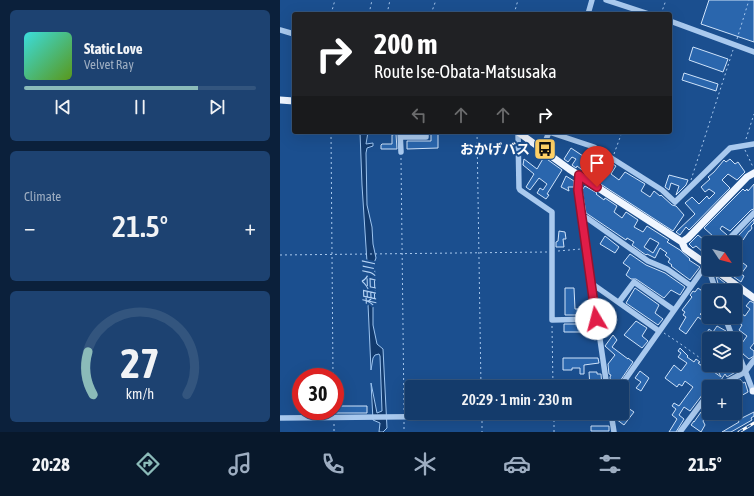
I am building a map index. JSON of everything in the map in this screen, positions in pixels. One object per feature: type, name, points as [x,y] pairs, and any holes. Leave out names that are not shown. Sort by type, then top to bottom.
[{"type":"main road","points":[[280,100],[292,101]]},
{"type":"main road","points":[[521,134],[579,175],[682,242],[685,248],[702,259]]},
{"type":"main road","points":[[682,242],[688,238],[747,176],[754,173]]},
{"type":"main road","points":[[724,276],[754,298]]},
{"type":"street","points":[[589,12],[592,0]]},
{"type":"street","points":[[606,0],[643,12]]},
{"type":"street","points":[[672,22],[754,52]]},
{"type":"street","points":[[280,30],[292,33]]},
{"type":"street","points":[[401,152],[401,135],[426,137],[426,134]]},
{"type":"street","points":[[518,134],[519,188],[552,212],[552,320],[596,319]]},
{"type":"street","points":[[542,150],[548,134]]},
{"type":"street","points":[[555,134],[594,147],[662,190],[675,202],[730,148],[754,144]]},
{"type":"street","points":[[579,175],[578,190],[606,380]]},
{"type":"street","points":[[732,236],[754,212]]},
{"type":"street","points":[[582,217],[587,218],[648,261],[667,270],[691,286]]},
{"type":"street","points":[[625,380],[702,271]]},
{"type":"street","points":[[619,302],[634,282],[674,310]]},
{"type":"street","points":[[591,283],[660,331]]},
{"type":"street","points":[[730,380],[745,372],[754,360]]},
{"type":"street","points":[[742,364],[753,391]]},
{"type":"street","points":[[680,432],[702,402]]},
{"type":"street","points":[[280,418],[404,416]]},
{"type":"street","points":[[612,420],[614,432]]},
{"type":"path","points":[[332,12],[335,0]]},
{"type":"path","points":[[369,12],[372,0]]},
{"type":"path","points":[[387,12],[390,0]]},
{"type":"path","points":[[432,12],[436,0]]},
{"type":"path","points":[[515,12],[518,0]]},
{"type":"path","points":[[662,12],[666,0]]},
{"type":"path","points":[[691,186],[691,179],[749,0]]},
{"type":"path","points":[[331,134],[333,368]]},
{"type":"path","points":[[477,134],[481,380]]},
{"type":"path","points":[[613,159],[621,134]]},
{"type":"path","points":[[401,152],[404,432]]},
{"type":"path","points":[[280,255],[552,252],[586,248]]},
{"type":"path","points":[[552,320],[553,380]]},
{"type":"path","points":[[660,331],[679,343],[717,372],[724,380]]},
{"type":"path","points":[[482,420],[482,432]]},
{"type":"path","points":[[554,420],[554,432]]},
{"type":"water","name":"相合川","points":[[360,134],[368,134],[366,144],[373,143],[373,146],[367,148],[366,153],[367,205],[372,227],[376,258],[374,263],[376,287],[373,307],[373,325],[377,344],[383,349],[387,428],[383,432],[379,432],[380,423],[373,420],[371,383],[377,413],[382,411],[380,356],[379,354],[375,355],[373,358],[371,370],[368,304],[369,293]]},
{"type":"building","points":[[709,0],[754,0],[754,42],[701,24]]},
{"type":"building","points":[[693,47],[728,59],[723,72],[689,60]]},
{"type":"building","points":[[684,73],[718,84],[716,91],[682,80]]},
{"type":"building","points":[[396,134],[397,149],[381,149],[382,144],[392,144],[392,135]]},
{"type":"building","points":[[431,134],[438,134],[438,148],[407,149],[407,141],[431,141]]},
{"type":"building","points":[[571,148],[583,156],[582,159],[591,165],[596,161],[599,164],[603,158],[616,166],[611,174],[619,180],[625,172],[645,184],[641,191],[650,197],[654,191],[672,205],[676,206],[684,215],[673,231],[599,183],[602,179],[592,173],[590,176],[577,166],[576,168],[572,165],[576,159],[572,157],[568,162],[564,159]]},
{"type":"building","points":[[544,157],[562,170],[547,194],[549,195],[546,199],[537,193],[540,188],[543,190],[547,184],[539,178],[530,190],[526,187],[534,174],[523,165],[524,159],[537,169]]},
{"type":"building","points":[[730,159],[735,164],[738,162],[745,172],[737,180],[728,174],[722,180],[730,188],[689,230],[686,227],[680,235],[676,232],[695,214],[685,203],[692,197],[699,204],[707,196],[709,199],[715,193],[709,189],[705,192],[701,187],[710,179],[708,177],[724,160],[726,162]]},
{"type":"building","points":[[669,175],[688,180],[686,185],[676,195],[679,186],[671,183],[669,190],[665,187]]},
{"type":"building","points":[[566,176],[574,181],[574,187],[568,187],[569,191],[561,187]]},
{"type":"building","points":[[754,184],[754,209],[751,210],[730,231],[722,226],[720,229],[727,235],[726,236],[713,236],[704,228],[743,189],[745,191],[747,189],[748,191]]},
{"type":"building","points":[[585,186],[597,193],[596,194],[604,200],[605,198],[617,206],[614,212],[622,218],[626,212],[638,220],[634,227],[643,232],[647,226],[669,240],[667,242],[680,250],[690,259],[689,260],[700,267],[690,280],[671,266],[672,265],[668,262],[670,259],[665,255],[667,253],[660,248],[655,258],[647,254],[646,255],[632,245],[634,242],[627,238],[626,240],[586,213],[582,190]],"holes":[[[650,238],[659,243],[653,253],[644,247]]]},
{"type":"building","points":[[754,219],[754,223],[751,226],[752,228],[743,240],[742,236],[738,236]]},
{"type":"building","points":[[559,231],[565,232],[566,239],[563,239],[564,247],[556,247]]},
{"type":"building","points":[[698,235],[702,238],[702,251],[696,246],[693,248],[689,244]]},
{"type":"building","points":[[605,236],[619,247],[615,253],[600,244]]},
{"type":"building","points":[[630,254],[646,265],[665,273],[685,287],[680,295],[671,290],[664,298],[636,279],[631,279],[626,275],[630,268],[623,263]]},
{"type":"building","points":[[742,262],[747,266],[742,273]]},
{"type":"building","points":[[742,275],[744,276],[741,282],[733,276],[742,276]]},
{"type":"building","points":[[716,276],[726,284],[718,284]]},
{"type":"building","points":[[565,288],[574,288],[575,309],[580,309],[582,315],[565,315]]},
{"type":"building","points":[[635,288],[659,305],[655,313],[663,319],[658,325],[626,303]]},
{"type":"building","points":[[698,288],[702,291],[702,313],[700,314],[702,316],[702,320],[698,317],[686,334],[679,329],[686,317],[683,315],[685,312],[682,310],[692,297],[690,295],[693,291],[695,292]]},
{"type":"building","points":[[750,301],[754,303],[754,343],[750,348],[754,351],[754,356],[749,359],[742,351],[742,343],[747,336],[739,330],[742,325],[741,324],[742,324],[742,314],[745,316],[750,309],[746,306]]},
{"type":"building","points":[[636,321],[647,328],[642,336],[648,341],[642,348],[624,335]]},
{"type":"building","points":[[564,324],[588,324],[587,332],[564,332]]},
{"type":"building","points":[[717,326],[726,332],[713,332]]},
{"type":"building","points":[[613,335],[617,340],[612,347],[633,362],[621,380],[610,380],[611,375],[609,374],[608,364],[615,355],[605,346]]},
{"type":"building","points":[[680,348],[688,356],[687,357],[694,362],[696,359],[700,362],[698,363],[702,366],[702,372],[714,372],[721,377],[718,372],[736,372],[727,377],[725,374],[721,380],[702,380],[702,395],[690,411],[684,407],[679,415],[684,419],[676,432],[669,432],[677,419],[672,415],[676,409],[672,406],[674,403],[679,406],[693,387],[685,381],[682,386],[679,384],[677,387],[665,378],[674,365],[681,371],[687,363],[678,357],[681,353],[678,351]]},
{"type":"building","points":[[563,358],[598,358],[599,363],[584,365],[584,374],[580,374],[580,368],[563,370]]},
{"type":"building","points":[[640,371],[649,378],[641,391],[636,388],[641,382],[635,378]]},
{"type":"building","points":[[589,372],[597,372],[597,374],[601,374],[601,380],[590,380]]},
{"type":"building","points":[[742,382],[743,383],[745,382],[748,392],[742,395]]},
{"type":"building","points":[[344,406],[367,406],[367,413],[344,413]]},
{"type":"building","points":[[629,409],[634,412],[629,418]]},
{"type":"building","points":[[701,412],[702,420],[704,420],[705,425],[701,432],[691,425]]},
{"type":"building","points":[[754,412],[754,416],[751,418],[752,420],[731,432],[722,432],[739,422],[738,420],[742,420],[742,418]]},
{"type":"building","points":[[617,420],[628,420],[624,425]]},
{"type":"building","points":[[591,426],[609,426],[609,431],[591,431]]},
{"type":"railway","points":[[739,432],[754,423]]},
{"type":"place","name":"おかげバス","points":[[545,149]]},
{"type":"route","points":[[596,319],[578,190],[579,175],[597,187]]}]
